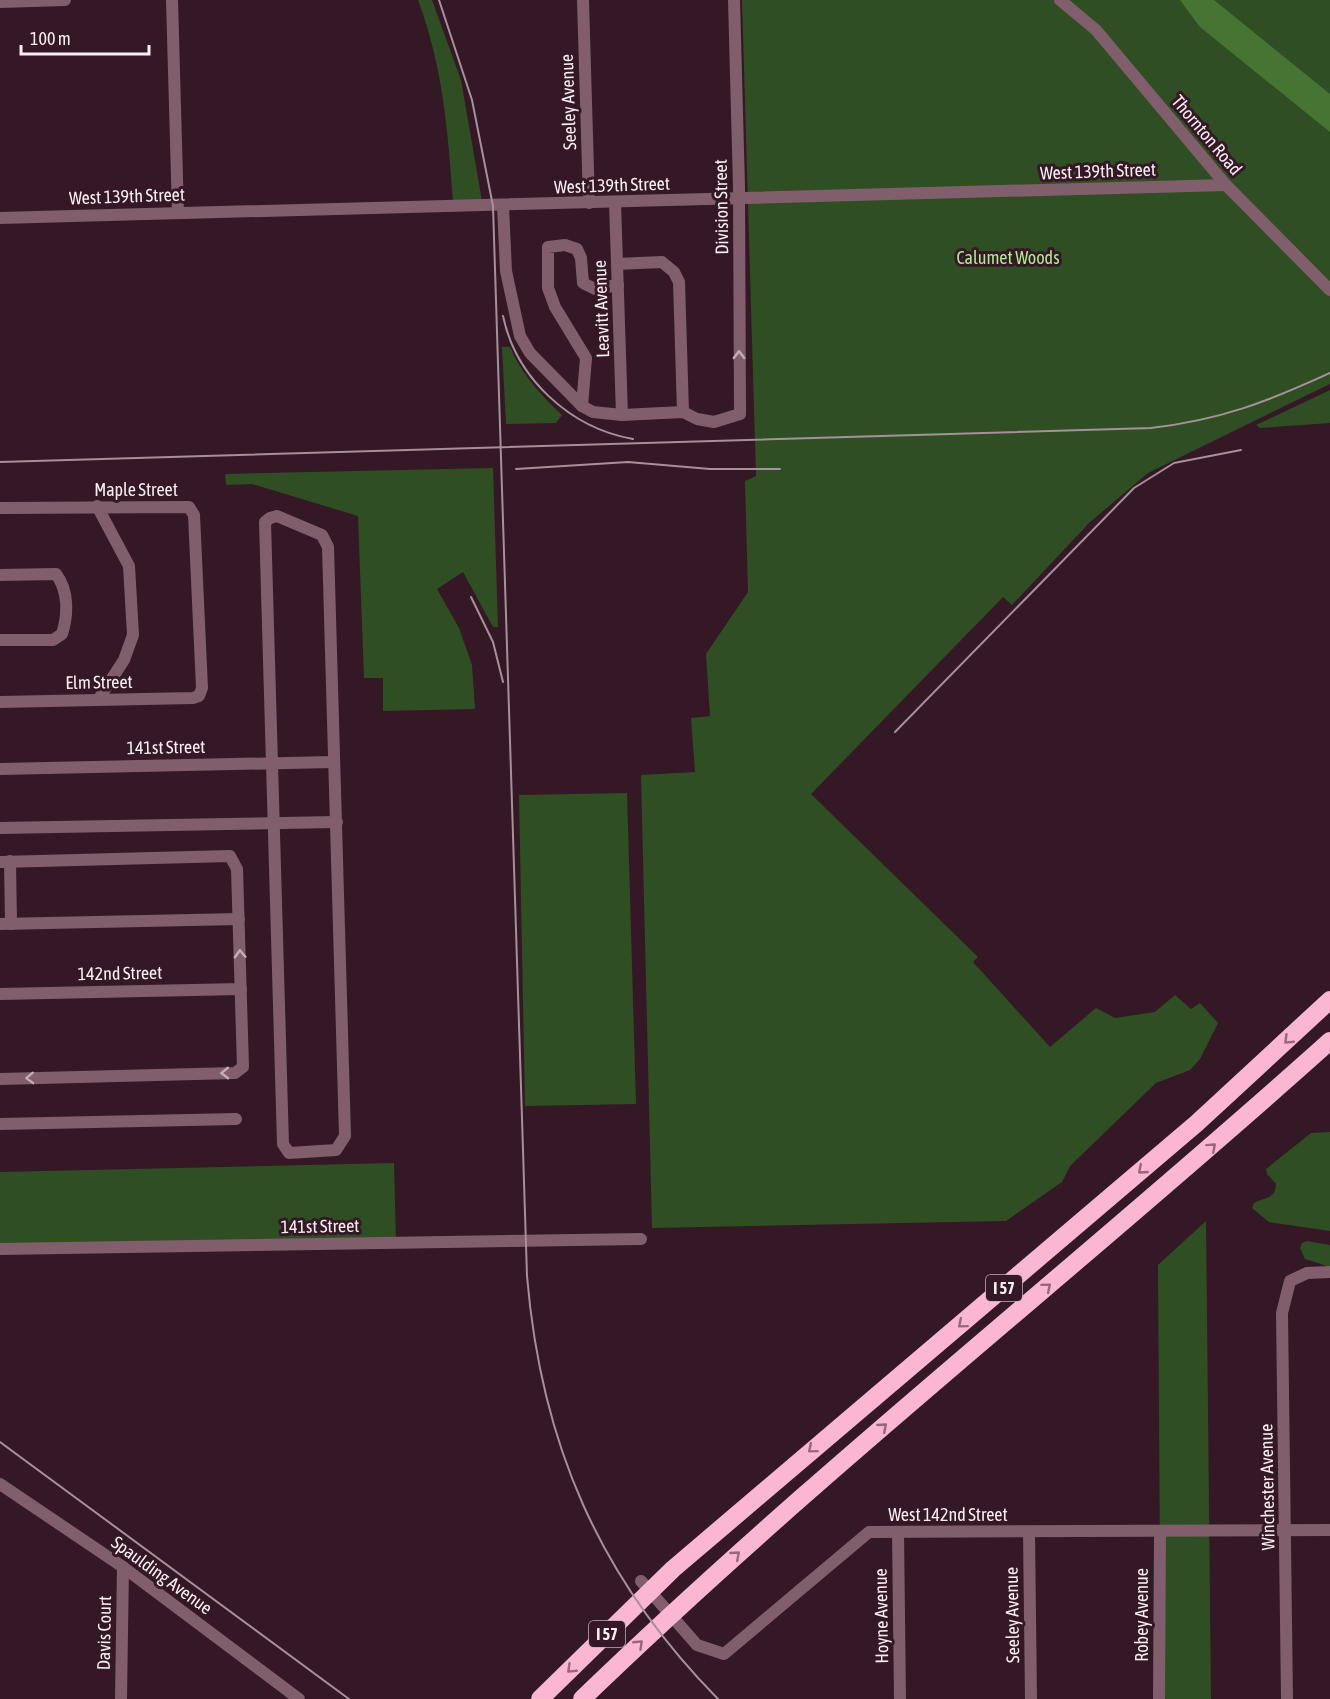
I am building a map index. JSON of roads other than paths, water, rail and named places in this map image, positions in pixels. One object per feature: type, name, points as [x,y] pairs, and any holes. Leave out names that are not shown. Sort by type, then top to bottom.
[{"type":"highway","name":"I 57","points":[[540,1699],[673,1569],[1197,1123],[1330,1000]]},
{"type":"highway","name":"I 57","points":[[582,1699],[691,1594],[1204,1154],[1330,1041]]},
{"type":"street","points":[[0,2],[65,0]]},
{"type":"street","points":[[172,0],[178,213]]},
{"type":"street","name":"Seeley Avenue","points":[[583,0],[589,204]]},
{"type":"street","name":"Division Street","points":[[683,412],[697,419],[714,422],[740,414],[739,200],[734,0]]},
{"type":"street","name":"Thornton Road","points":[[1060,0],[1096,30],[1226,186],[1330,290]]},
{"type":"street","name":"West 139th Street","points":[[0,218],[1226,186]]},
{"type":"street","name":"Leavitt Avenue","points":[[615,203],[622,415]]},
{"type":"street","points":[[503,206],[506,271],[520,336],[530,353],[582,406],[593,412],[622,415],[683,412],[679,282],[675,272],[662,262],[617,264]]},
{"type":"street","points":[[582,406],[586,358],[555,307],[548,288],[548,248],[564,245],[577,249],[581,258],[583,283],[595,289],[618,285]]},
{"type":"street","name":"Maple Street","points":[[0,508],[178,505],[189,507],[194,515],[202,688],[199,696]]},
{"type":"street","points":[[97,506],[129,566],[133,635],[124,660],[98,700]]},
{"type":"street","points":[[277,516],[322,535],[328,547],[333,762],[337,822],[345,1136],[336,1150],[289,1153],[283,1144],[265,522],[277,516]]},
{"type":"street","points":[[0,575],[56,574],[65,594],[67,618],[62,634],[53,640],[0,640]]},
{"type":"street","name":"Elm Street","points":[[0,702],[199,696]]},
{"type":"street","name":"141st Street","points":[[0,769],[333,762]]},
{"type":"street","points":[[0,828],[337,822]]},
{"type":"street","points":[[0,1079],[240,1072],[243,1067],[242,989],[237,869],[230,856],[5,861],[5,924],[239,919]]},
{"type":"street","name":"142nd Street","points":[[0,994],[242,989]]},
{"type":"street","points":[[0,1124],[236,1119]]},
{"type":"street","name":"141st Street","points":[[0,1249],[641,1239]]},
{"type":"street","name":"Winchester Avenue","points":[[1287,1699],[1282,1312],[1287,1288],[1296,1277],[1307,1273],[1330,1272]]},
{"type":"street","name":"Spaulding Avenue","points":[[0,1484],[123,1567],[299,1699]]},
{"type":"street","name":"West 142nd Street","points":[[641,1581],[697,1645],[724,1654],[869,1532],[1330,1530]]},
{"type":"street","name":"Robey Avenue","points":[[1159,1699],[1160,1531]]},
{"type":"street","name":"Hoyne Avenue","points":[[898,1532],[900,1699]]},
{"type":"street","name":"Seeley Avenue","points":[[1029,1532],[1031,1699]]},
{"type":"street","name":"Davis Court","points":[[121,1699],[123,1567]]},
{"type":"railway","points":[[439,0],[472,100],[493,206],[527,1276],[534,1337],[546,1396],[562,1451],[583,1505],[609,1556],[640,1605],[676,1653],[718,1699]]},
{"type":"railway","points":[[503,316],[520,360],[549,397],[588,424],[633,439]]},
{"type":"railway","points":[[0,462],[1151,428],[1221,415],[1285,393],[1330,373]]},
{"type":"railway","points":[[895,732],[1134,488],[1174,463],[1241,450]]},
{"type":"railway","points":[[516,469],[628,462],[710,469],[780,469]]},
{"type":"railway","points":[[471,597],[493,642],[503,682]]},
{"type":"railway","points":[[0,1442],[349,1699]]},
{"type":"park label","name":"Calumet Woods","points":[[1008,257]]}]
